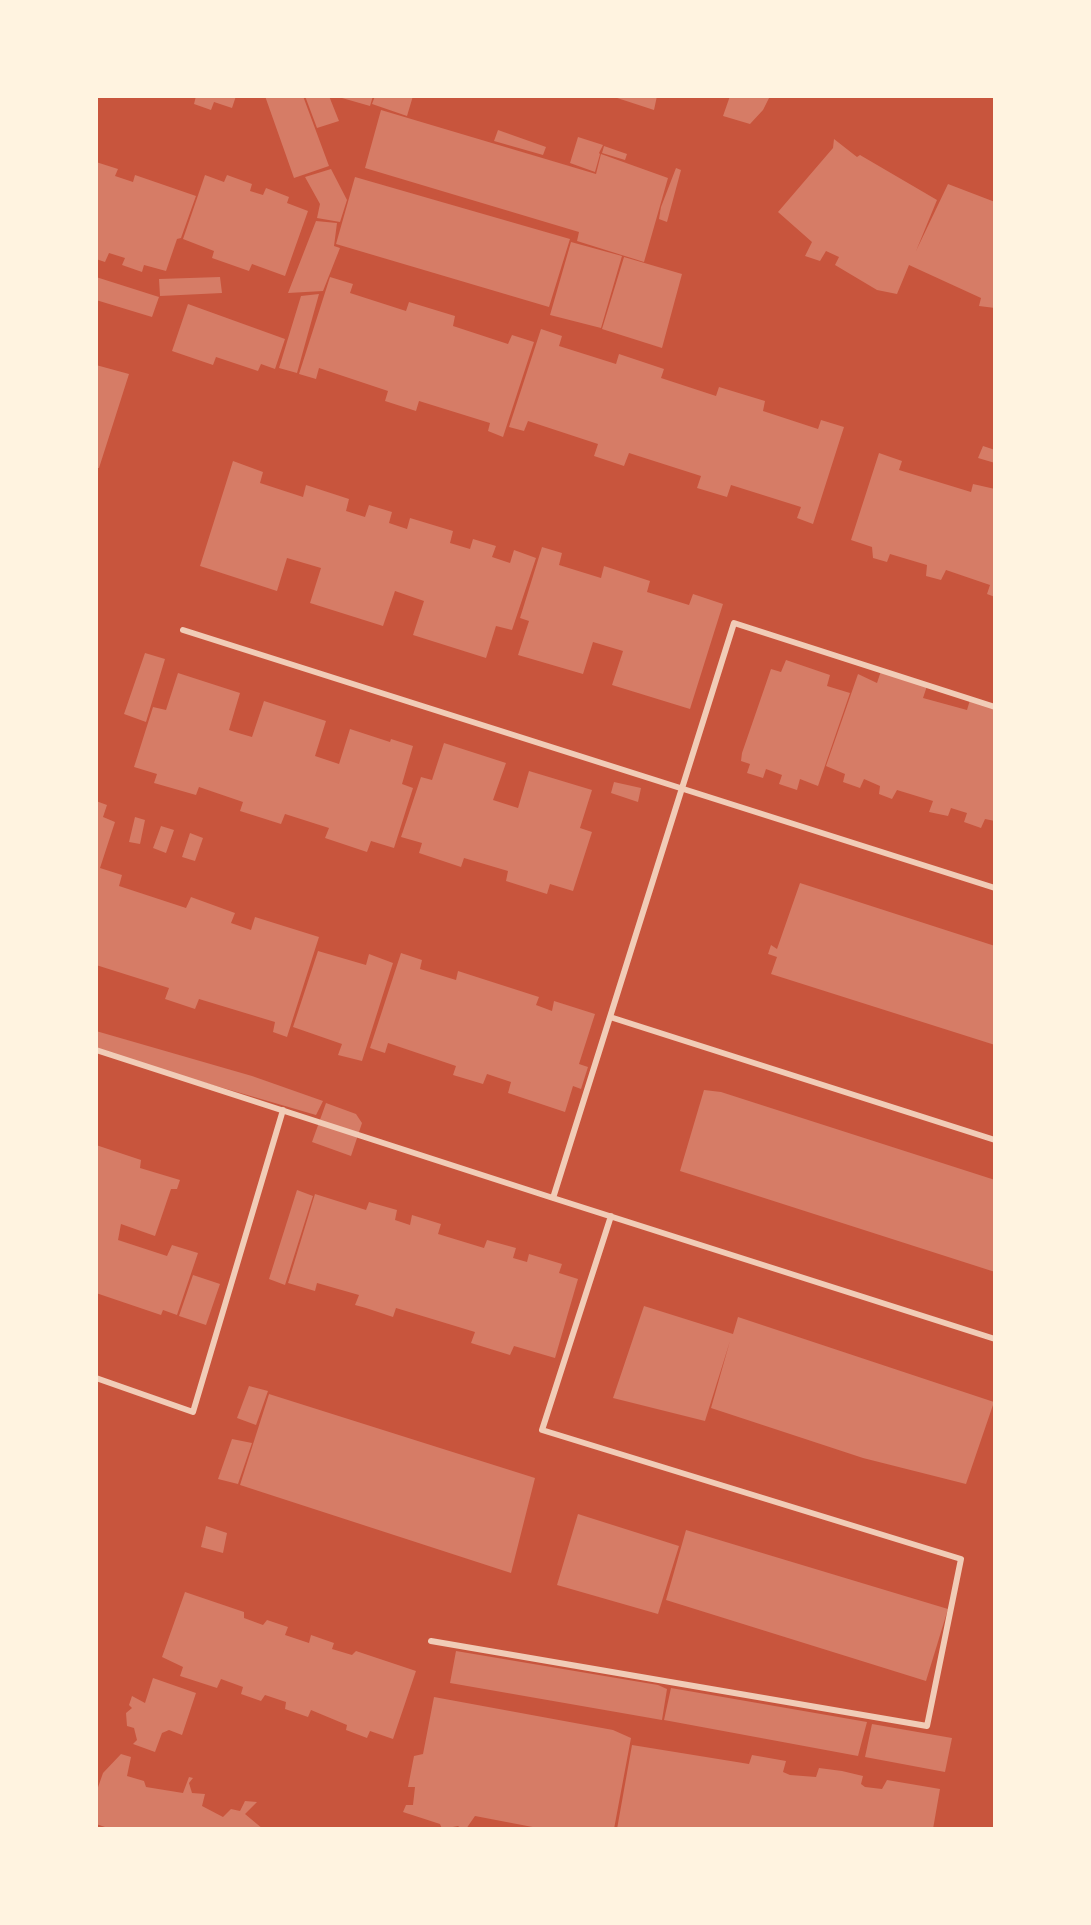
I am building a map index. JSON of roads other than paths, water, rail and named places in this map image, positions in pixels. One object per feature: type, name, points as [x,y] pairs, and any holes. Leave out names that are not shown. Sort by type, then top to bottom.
[{"type":"lane","points":[[553,1198],[734,623],[995,707]]},
{"type":"lane","points":[[183,630],[995,888]]},
{"type":"lane","points":[[610,1017],[995,1140]]},
{"type":"lane","points":[[96,1050],[995,1339]]},
{"type":"lane","points":[[96,1378],[193,1412],[283,1110]]},
{"type":"lane","points":[[431,1641],[927,1726],[961,1559],[542,1430],[611,1216]]}]
